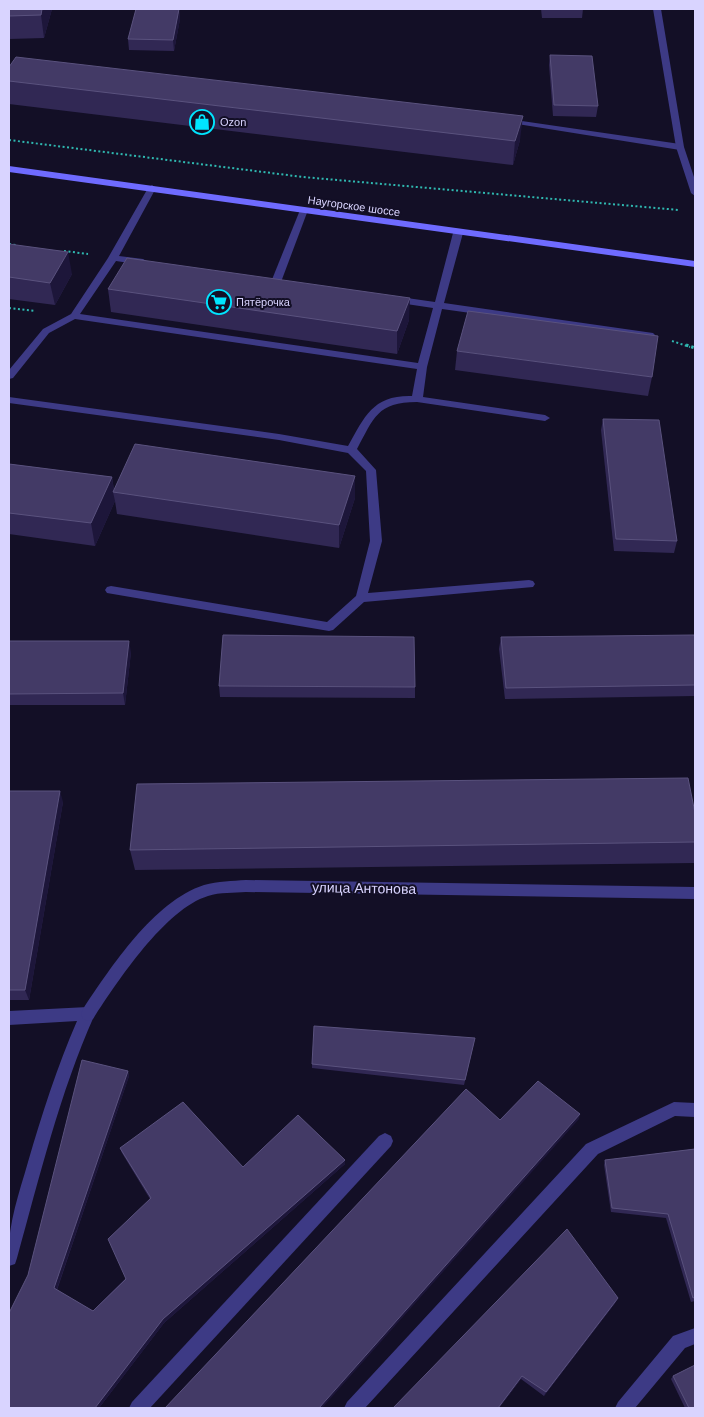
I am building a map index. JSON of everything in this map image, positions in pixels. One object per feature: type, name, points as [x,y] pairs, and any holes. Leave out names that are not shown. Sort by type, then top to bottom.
[{"type":"main road","name":"Наугорское шоссе","points":[[9,169],[458,233],[695,264]]},
{"type":"street","points":[[656,9],[680,147],[695,193]]},
{"type":"street","points":[[493,118],[680,147]]},
{"type":"street","points":[[9,376],[46,331],[74,316],[113,258],[152,188]]},
{"type":"street","points":[[276,282],[304,210]]},
{"type":"street","points":[[417,399],[422,367],[458,233]]},
{"type":"street","points":[[113,258],[151,263]]},
{"type":"street","points":[[381,297],[650,335]]},
{"type":"street","points":[[74,316],[422,367]]},
{"type":"street","points":[[351,450],[373,412],[384,402],[398,397],[545,418]]},
{"type":"street","points":[[9,400],[279,437],[351,450],[371,470],[376,541],[361,598],[329,627],[111,590]]},
{"type":"street","points":[[361,598],[530,584]]},
{"type":"street","name":"улица Антонова","points":[[9,1258],[61,1082],[74,1042],[88,1014],[112,977],[163,919],[182,903],[203,891],[246,886],[695,893]]},
{"type":"street","points":[[9,1018],[88,1014]]},
{"type":"street","points":[[354,1408],[592,1149],[674,1109],[695,1110]]},
{"type":"street","points":[[138,1408],[385,1140]]},
{"type":"street","points":[[624,1408],[679,1342],[695,1336]]},
{"type":"path","points":[[9,140],[303,177],[686,210]]},
{"type":"path","points":[[9,244],[18,246]]},
{"type":"path","points":[[56,250],[113,258]]},
{"type":"building","points":[[9,9],[42,9],[41,15],[9,16]]},
{"type":"building","points":[[136,9],[179,9],[173,40],[128,39]]},
{"type":"building","points":[[550,55],[592,56],[598,106],[554,105]]},
{"type":"building","points":[[16,57],[523,116],[515,141],[9,81],[9,67]]},
{"type":"building","points":[[9,244],[68,252],[50,283],[9,277]]},
{"type":"building","points":[[127,258],[410,298],[397,331],[108,289]]},
{"type":"building","points":[[468,311],[658,336],[652,377],[457,351]]},
{"type":"building","points":[[603,419],[659,420],[677,541],[616,539]]},
{"type":"building","points":[[135,444],[355,476],[339,525],[113,492]]},
{"type":"building","points":[[9,464],[112,477],[91,523],[9,513]]},
{"type":"building","points":[[223,635],[414,637],[415,687],[219,686]]},
{"type":"building","points":[[694,635],[695,685],[506,688],[501,637]]},
{"type":"building","points":[[9,641],[129,641],[123,693],[9,694]]},
{"type":"building","points":[[688,778],[695,813],[695,842],[130,850],[137,784]]},
{"type":"building","points":[[9,791],[60,791],[25,990],[9,990]]},
{"type":"building","points":[[314,1026],[475,1038],[465,1080],[312,1064]]},
{"type":"building","points":[[82,1060],[128,1071],[54,1288],[93,1311],[126,1279],[108,1239],[151,1198],[120,1148],[183,1102],[243,1167],[298,1115],[345,1160],[163,1319],[95,1408],[9,1408],[9,1313],[28,1275]]},
{"type":"building","points":[[538,1081],[580,1114],[319,1408],[165,1408],[466,1089],[500,1120]]},
{"type":"building","points":[[695,1149],[695,1297],[693,1298],[668,1214],[612,1208],[605,1160]]},
{"type":"building","points":[[567,1229],[618,1298],[546,1392],[522,1376],[498,1408],[393,1408]]},
{"type":"building","points":[[695,1365],[695,1408],[689,1408],[673,1376]]},
{"type":"place","name":"Ozon","points":[[202,122]]},
{"type":"place","name":"Пятёрочка","points":[[219,302]]}]
